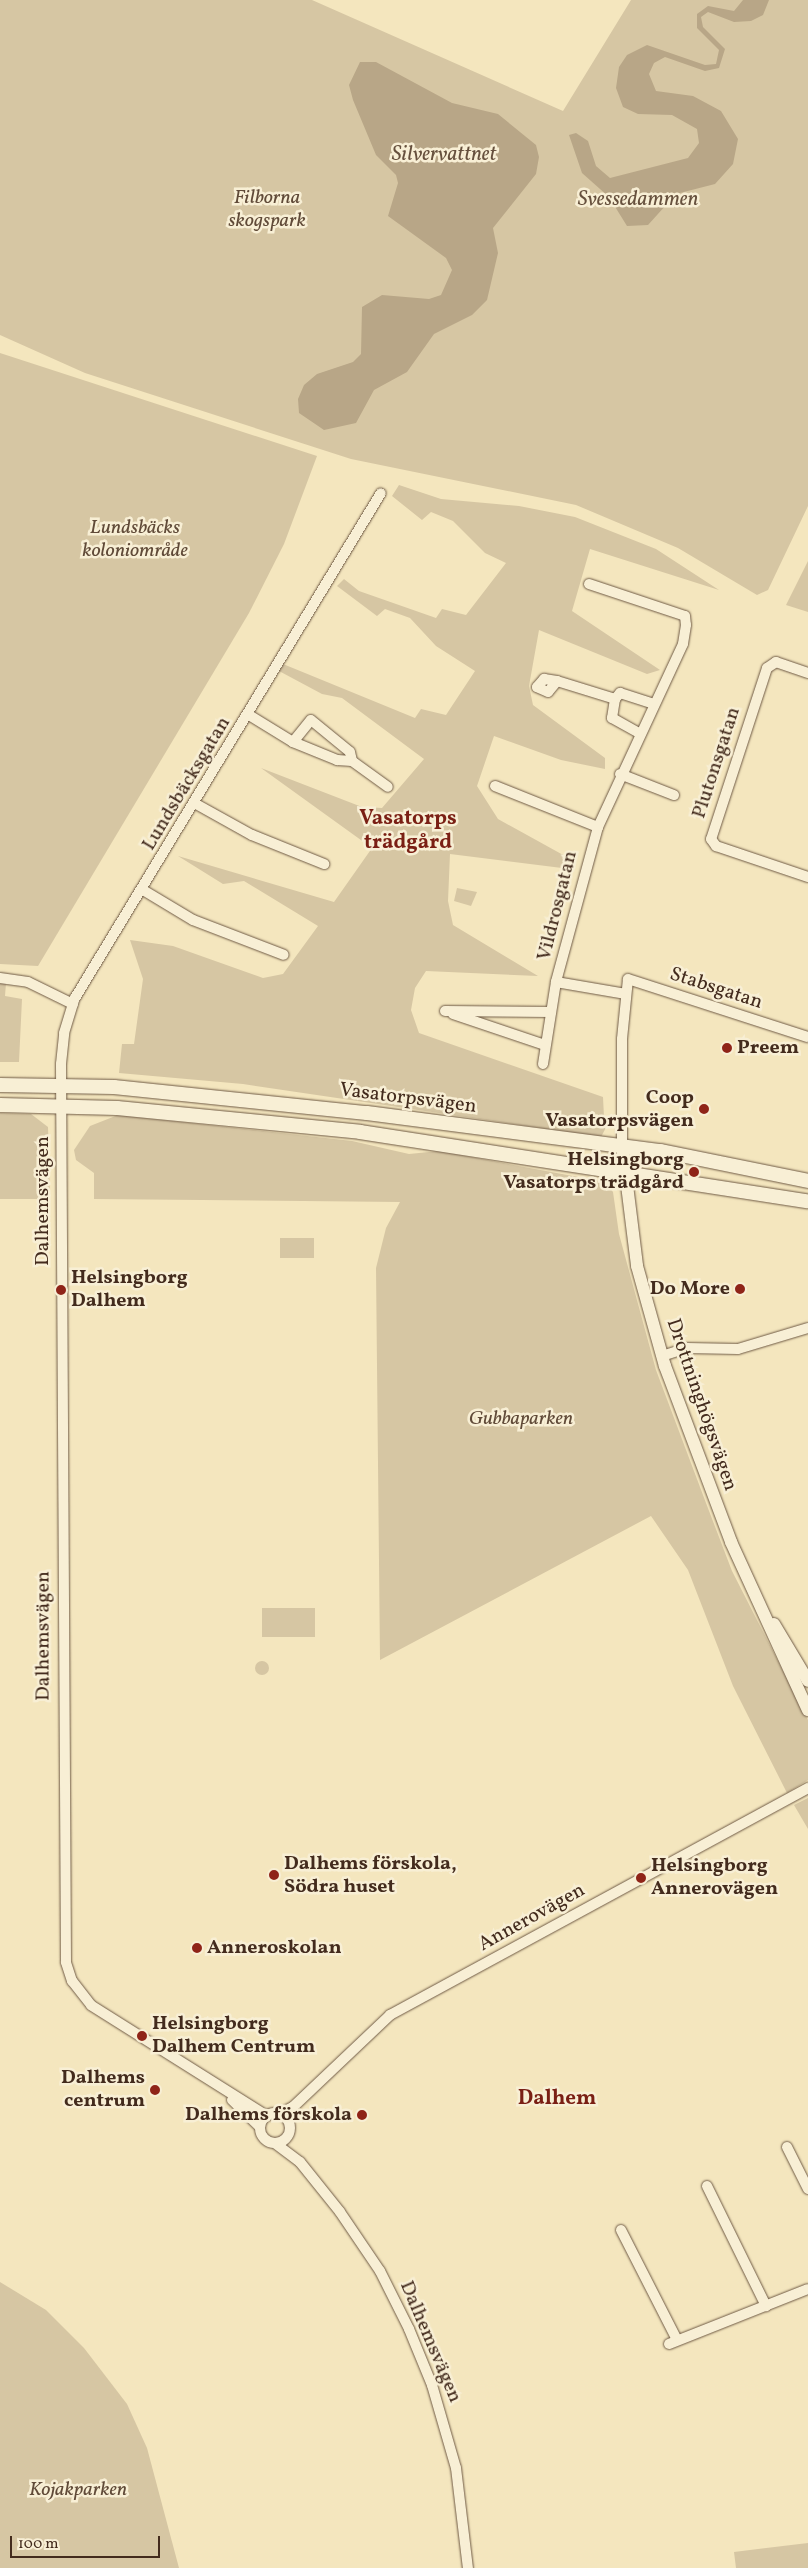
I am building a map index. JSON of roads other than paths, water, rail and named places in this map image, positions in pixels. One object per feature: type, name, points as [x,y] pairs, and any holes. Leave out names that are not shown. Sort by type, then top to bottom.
[{"type":"main road","name":"Vasatorpsvägen","points":[[0,1085],[60,1085],[250,1100],[622,1145],[808,1181]]},
{"type":"main road","name":"Vasatorpsvägen","points":[[0,1105],[60,1105],[360,1132],[808,1201]]},
{"type":"street","name":"Lundsbäcksgatan","points":[[60,1105],[64,1033],[73,1004],[196,804],[381,493]]},
{"type":"street","name":"Vildrosgatan","points":[[589,584],[685,616],[683,644],[639,732],[598,827],[556,982],[626,994]]},
{"type":"street","name":"Plutonsgatan","points":[[808,673],[776,662],[767,668],[711,839],[716,846],[808,877]]},
{"type":"street","points":[[556,681],[615,699]]},
{"type":"street","points":[[639,732],[612,718],[615,699],[620,694],[653,704]]},
{"type":"street","points":[[249,715],[293,742],[337,760],[352,761],[388,787]]},
{"type":"street","points":[[293,742],[311,720],[350,752],[352,761]]},
{"type":"street","points":[[620,774],[674,795]]},
{"type":"street","points":[[495,786],[598,827]]},
{"type":"street","points":[[196,804],[252,835],[324,864]]},
{"type":"street","points":[[143,890],[193,920],[284,955]]},
{"type":"street","points":[[0,978],[28,982],[73,1004]]},
{"type":"street","name":"Stabsgatan","points":[[626,994],[628,979],[808,1037]]},
{"type":"street","points":[[543,1064],[556,982]]},
{"type":"street","points":[[622,1145],[626,994]]},
{"type":"street","points":[[545,1045],[445,1011],[551,1012]]},
{"type":"street","name":"Dalhemsvägen","points":[[60,1105],[66,1962],[72,1981],[91,2004],[221,2089],[267,2116]]},
{"type":"street","name":"Drottninghögsvägen","points":[[622,1145],[637,1266],[662,1356],[749,1583],[808,1710]]},
{"type":"street","points":[[662,1356],[687,1348],[738,1349],[808,1328]]},
{"type":"street","name":"Drottninghögsvägen","points":[[749,1583],[808,1681]]},
{"type":"street","name":"Annerovägen","points":[[279,2114],[293,2107],[390,2015],[808,1788]]},
{"type":"street","name":"Dalhemsvägen","points":[[221,2089],[260,2127]]},
{"type":"street","points":[[289,2122],[279,2114],[267,2116],[260,2127],[266,2140],[276,2144],[289,2136],[289,2122],[293,2107]]},
{"type":"street","name":"Dalhemsvägen","points":[[289,2136],[295,2157]]},
{"type":"street","name":"Dalhemsvägen","points":[[276,2144],[295,2157],[364,2245],[423,2362],[456,2468],[468,2568]]},
{"type":"street","points":[[787,2147],[808,2189]]},
{"type":"street","points":[[707,2186],[766,2306]]},
{"type":"street","points":[[621,2230],[673,2342],[808,2289]]},
{"type":"water","name":"Svessedammen","points":[[743,0],[769,0],[763,15],[751,21],[734,22],[708,12],[701,17],[703,27],[725,49],[719,68],[705,71],[665,57],[654,63],[649,74],[656,91],[693,96],[721,111],[738,139],[733,164],[715,184],[676,194],[648,225],[627,226],[609,197],[582,173],[569,135],[576,133],[588,141],[596,166],[610,178],[688,158],[699,143],[697,129],[672,115],[638,114],[623,107],[616,88],[619,67],[627,55],[647,45],[705,65],[716,64],[719,50],[697,28],[697,14],[708,6],[734,11]]},
{"type":"water","name":"Silvervattnet","points":[[360,62],[376,62],[452,103],[498,114],[536,145],[539,157],[536,174],[493,228],[498,253],[487,300],[472,315],[434,334],[407,372],[374,390],[356,423],[324,430],[299,413],[298,399],[304,385],[317,374],[353,362],[361,354],[362,307],[382,295],[429,299],[441,295],[452,270],[446,258],[388,216],[398,183],[396,175],[376,155],[353,100],[349,85]]},
{"type":"place","name":"Preem","points":[[727,1048]]},
{"type":"place","name":"Coop Vasatorpsvägen","points":[[704,1109]]},
{"type":"place","name":"Helsingborg Vasatorps trädgård","points":[[694,1172]]},
{"type":"place","name":"Do More","points":[[740,1289]]},
{"type":"place","name":"Helsingborg Dalhem","points":[[61,1290]]},
{"type":"place","name":"Dalhems förskola, Södra huset","points":[[274,1875]]},
{"type":"place","name":"Helsingborg Annerovägen","points":[[641,1878]]},
{"type":"place","name":"Anneroskolan","points":[[197,1948]]},
{"type":"place","name":"Helsingborg Dalhem Centrum","points":[[142,2036]]},
{"type":"place","name":"Dalhems centrum","points":[[155,2090]]},
{"type":"place","name":"Dalhems förskola","points":[[362,2115]]},
{"type":"district","name":"Vasatorps trädgård","points":[[408,831]]},
{"type":"district","name":"Dalhem","points":[[557,2099]]},
{"type":"park label","name":"Filborna skogspark","points":[[267,210]]},
{"type":"park label","name":"Lundsbäcks koloniområde","points":[[135,540]]},
{"type":"park label","name":"Gubbaparken","points":[[521,1419]]},
{"type":"park label","name":"Kojakparken","points":[[78,2490]]}]
